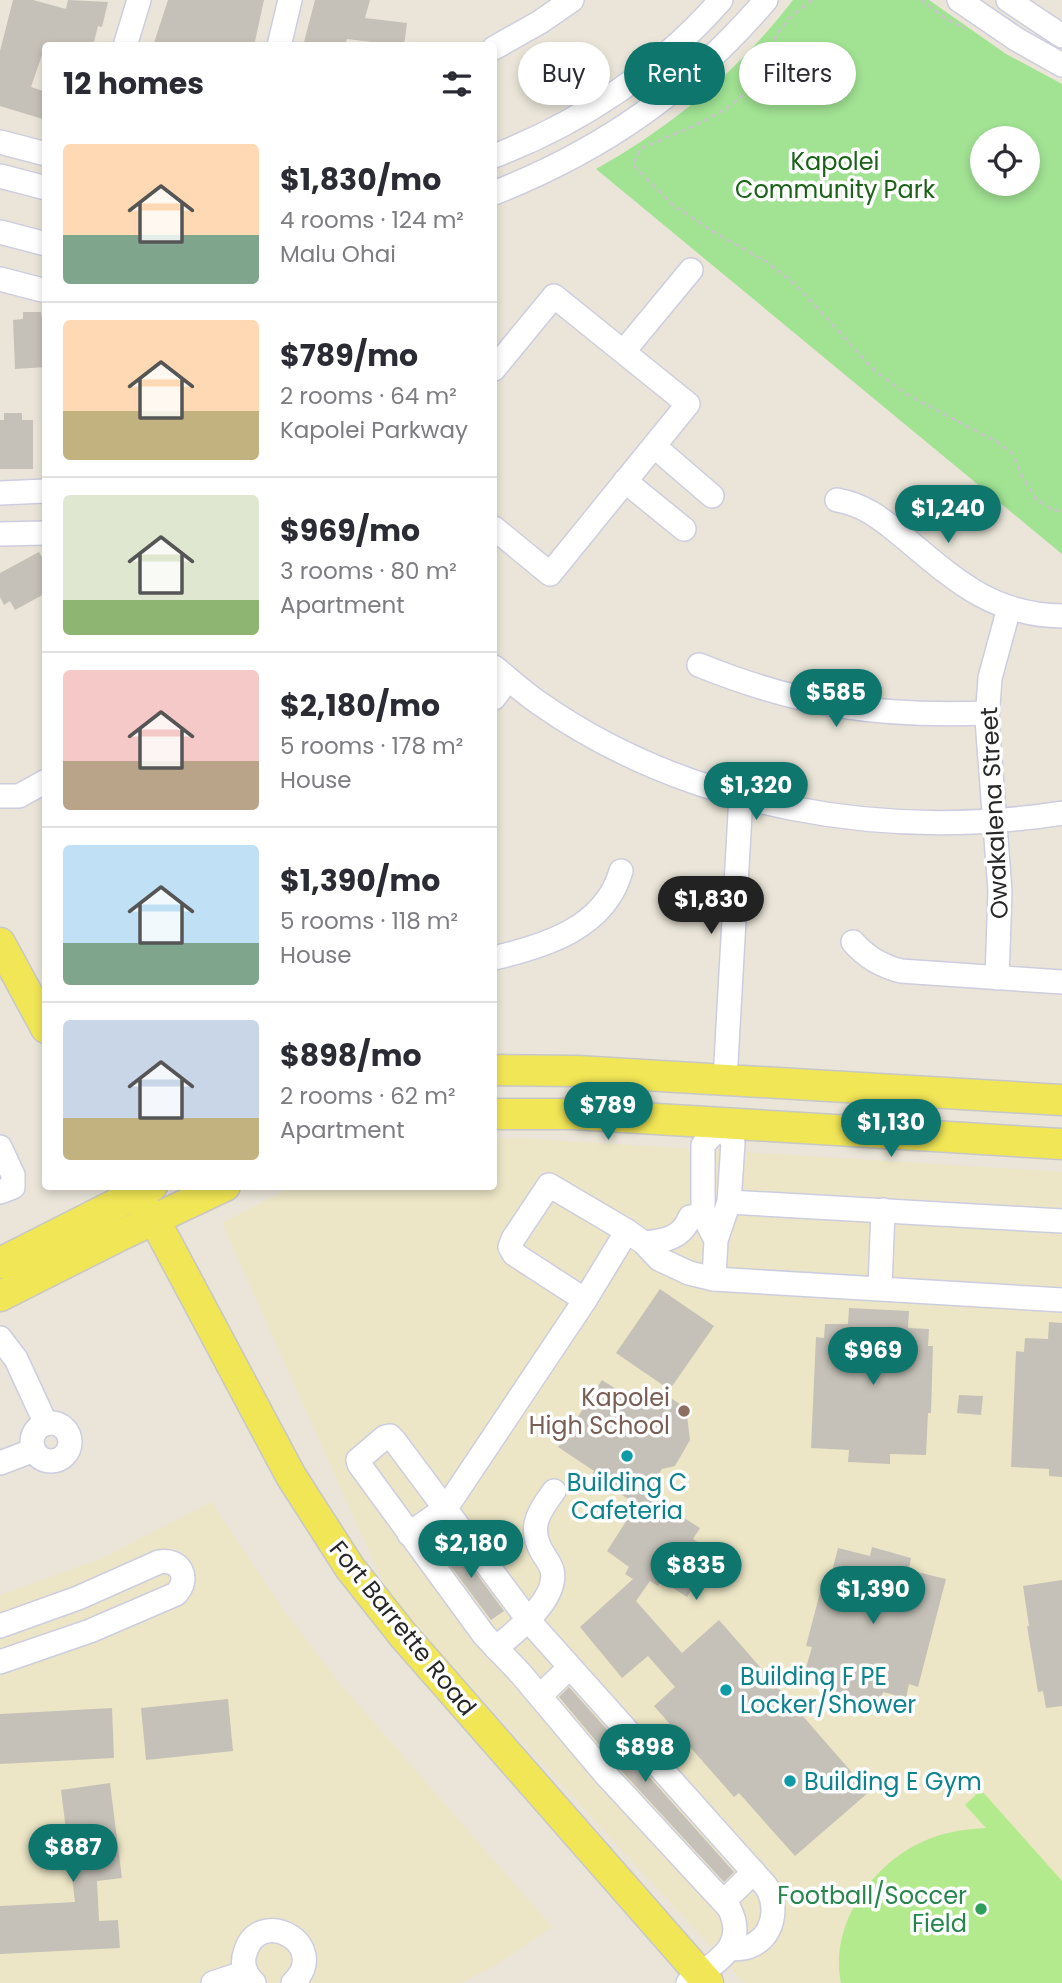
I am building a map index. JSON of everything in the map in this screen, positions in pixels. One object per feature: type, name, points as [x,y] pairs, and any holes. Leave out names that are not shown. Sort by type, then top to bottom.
[{"type":"main road","points":[[0,943],[42,1021]]},
{"type":"main road","points":[[497,1070],[542,1069],[1062,1100]]},
{"type":"main road","points":[[723,1123],[725,1080]]},
{"type":"main road","points":[[497,1114],[541,1113],[1062,1144]]},
{"type":"main road","points":[[0,1263],[139,1190]]},
{"type":"main road","name":"Fort Barrette Road","points":[[139,1190],[152,1252],[274,1483],[335,1576],[397,1655],[695,1981]]},
{"type":"main road","points":[[0,1296],[216,1190]]},
{"type":"main road","points":[[203,1312],[186,1262],[183,1236],[194,1213],[218,1190]]},
{"type":"main road","name":"Fort Barrette Road","points":[[148,1223],[203,1312],[291,1476],[350,1567],[403,1635],[695,1981]]},
{"type":"street","points":[[126,42],[139,0]]},
{"type":"street","points":[[280,42],[290,0]]},
{"type":"street","points":[[497,46],[572,0]]},
{"type":"street","points":[[497,155],[547,133],[609,97],[666,54],[721,0]]},
{"type":"street","points":[[497,192],[596,146],[659,104],[717,54],[766,0]]},
{"type":"street","points":[[960,0],[1016,39],[1062,65]]},
{"type":"street","points":[[1008,0],[1062,36]]},
{"type":"street","points":[[0,142],[42,153]]},
{"type":"street","points":[[0,176],[42,187]]},
{"type":"street","points":[[0,232],[42,243]]},
{"type":"street","points":[[624,351],[691,270]]},
{"type":"street","points":[[0,279],[42,290]]},
{"type":"street","points":[[497,365],[554,296],[688,404],[550,573],[497,530]]},
{"type":"street","points":[[654,446],[712,496]]},
{"type":"street","points":[[625,481],[684,529]]},
{"type":"street","points":[[0,493],[42,491]]},
{"type":"street","points":[[837,500],[858,505],[876,514],[965,588],[1009,608],[1030,614],[1062,616]]},
{"type":"street","points":[[0,534],[42,533]]},
{"type":"street","name":"Owakalena Street","points":[[997,978],[1000,891],[987,713],[990,678],[1009,608]]},
{"type":"street","points":[[699,665],[764,689],[836,706],[912,715],[987,713]]},
{"type":"street","points":[[501,673],[539,703],[606,743],[678,775],[741,796],[790,808],[867,820],[948,824],[1062,813]]},
{"type":"street","points":[[0,796],[19,796],[42,784]]},
{"type":"street","points":[[725,1080],[741,796]]},
{"type":"street","points":[[497,957],[538,947],[572,931],[603,906],[621,871]]},
{"type":"street","points":[[853,942],[878,963],[901,971],[1062,982]]},
{"type":"street","points":[[714,1279],[716,1240],[729,1202],[733,1143],[723,1123],[703,1145],[703,1215],[716,1240]]},
{"type":"street","points":[[0,1147],[13,1175],[13,1187],[0,1192]]},
{"type":"street","points":[[586,1300],[514,1254],[510,1247],[549,1185],[636,1237],[659,1259],[689,1273],[714,1279],[1062,1300]]},
{"type":"street","points":[[729,1202],[1062,1221]]},
{"type":"street","points":[[880,1289],[883,1210]]},
{"type":"street","points":[[636,1237],[673,1238],[684,1228],[690,1217],[703,1215]]},
{"type":"street","points":[[409,1534],[446,1508],[586,1300],[636,1237]]},
{"type":"street","points":[[0,1338],[16,1359],[46,1424]]},
{"type":"street","points":[[46,1424],[58,1424],[68,1432],[69,1449],[62,1459],[49,1461],[37,1455],[34,1450],[33,1437],[36,1431],[46,1424]]},
{"type":"street","points":[[695,1981],[731,1949],[748,1947],[767,1932],[774,1916],[770,1892],[529,1620],[394,1440],[390,1436],[385,1437],[360,1456],[359,1464],[484,1635],[615,1785],[724,1901],[735,1924],[731,1949]]},
{"type":"street","points":[[0,1463],[34,1450]]},
{"type":"street","points":[[496,1648],[529,1620],[551,1585],[552,1570],[535,1539],[534,1524],[540,1510],[554,1491]]},
{"type":"street","points":[[0,1626],[78,1598],[159,1562],[171,1562],[177,1565],[183,1574],[180,1590],[171,1596],[90,1631],[0,1662]]},
{"type":"street","points":[[540,1696],[570,1667]]},
{"type":"street","points":[[724,1901],[754,1872]]},
{"type":"street","points":[[213,1983],[250,1978],[244,1959],[249,1942],[263,1932],[280,1931],[295,1939],[303,1954],[302,1971],[293,1983]]},
{"type":"path","points":[[812,0],[793,14],[780,30],[758,76],[740,99],[725,110],[640,149],[633,165],[673,205],[767,262],[797,286],[876,371],[906,394],[997,442],[1012,453],[1036,499],[1053,510],[1062,511]]},
{"type":"shaded area","name":"Kapolei High School","points":[[521,1138],[1062,1172],[1062,1983],[744,1983],[390,1598],[222,1223],[286,1190],[497,1190],[497,1139]]},
{"type":"shaded area","points":[[211,1502],[285,1612],[340,1684],[552,1927],[498,1964],[461,1983],[0,1983],[0,1595],[100,1559]]},
{"type":"green space","name":"Kapolei Community Park","points":[[793,0],[929,0],[1006,54],[1062,84],[1062,554],[596,169],[651,135],[690,105],[725,105],[725,75],[739,62],[739,105],[856,105],[856,42],[758,42]]},
{"type":"green space","points":[[981,1790],[1062,1881],[1062,1983],[841,1983],[841,1940],[848,1919],[871,1882],[903,1852],[922,1842],[954,1832],[986,1828],[965,1805]]},
{"type":"building","points":[[13,0],[33,0],[66,9],[68,0],[108,2],[102,27],[98,26],[94,42],[42,42],[42,55],[31,87],[42,91],[42,119],[0,106],[0,51]]},
{"type":"building","points":[[168,0],[264,0],[255,42],[154,42]]},
{"type":"building","points":[[315,0],[370,0],[365,18],[407,23],[405,42],[347,39],[346,42],[304,42]]},
{"type":"building","points":[[23,312],[41,312],[42,367],[15,369],[13,320],[23,319]]},
{"type":"building","points":[[4,413],[22,413],[22,420],[33,420],[33,469],[0,469],[0,420],[4,420]]},
{"type":"building","points":[[39,552],[42,557],[42,595],[15,610],[10,601],[4,605],[0,597],[0,573]]},
{"type":"building","points":[[660,1289],[714,1326],[666,1395],[686,1408],[690,1440],[675,1466],[662,1469],[654,1481],[657,1501],[700,1528],[693,1539],[716,1554],[687,1597],[662,1581],[658,1586],[650,1581],[636,1601],[682,1653],[719,1620],[869,1792],[795,1856],[739,1793],[734,1797],[654,1706],[675,1687],[648,1656],[622,1678],[580,1627],[633,1579],[625,1574],[629,1567],[607,1551],[637,1504],[590,1476],[594,1471],[558,1447],[602,1380],[627,1396],[667,1388],[616,1353]]},
{"type":"building","points":[[849,1308],[909,1311],[908,1328],[929,1329],[928,1346],[933,1346],[931,1413],[928,1413],[926,1455],[890,1454],[890,1464],[848,1462],[849,1450],[811,1448],[816,1337],[824,1338],[825,1324],[848,1324]]},
{"type":"building","points":[[1049,1322],[1062,1323],[1062,1477],[1049,1476],[1049,1469],[1011,1467],[1016,1351],[1024,1352],[1025,1338],[1048,1339]]},
{"type":"building","points":[[959,1395],[983,1396],[981,1415],[957,1413]]},
{"type":"building","points":[[451,1539],[504,1611],[491,1620],[438,1549]]},
{"type":"building","points":[[872,1547],[911,1558],[909,1570],[946,1579],[918,1687],[909,1684],[906,1698],[883,1692],[879,1708],[821,1693],[825,1676],[805,1671],[812,1647],[806,1646],[823,1581],[829,1583],[838,1548],[870,1556]]},
{"type":"building","points":[[1062,1580],[1062,1706],[1046,1708],[1043,1691],[1038,1692],[1023,1586]]},
{"type":"building","points":[[569,1687],[734,1872],[724,1882],[617,1766],[559,1697]]},
{"type":"building","points":[[228,1699],[233,1751],[146,1760],[141,1708]]},
{"type":"building","points":[[112,1708],[114,1758],[0,1764],[0,1714]]},
{"type":"building","points":[[110,1783],[122,1878],[97,1881],[99,1921],[118,1920],[120,1948],[0,1954],[0,1906],[75,1902],[61,1790]]},
{"type":"place","name":"Kapolei High School","points":[[684,1411]]},
{"type":"place","name":"Building C Cafeteria","points":[[627,1456]]},
{"type":"place","name":"Building F PE Locker/Shower","points":[[726,1690]]},
{"type":"place","name":"Building E Gym","points":[[790,1781]]},
{"type":"place","name":"Football/Soccer Field","points":[[981,1909]]}]
